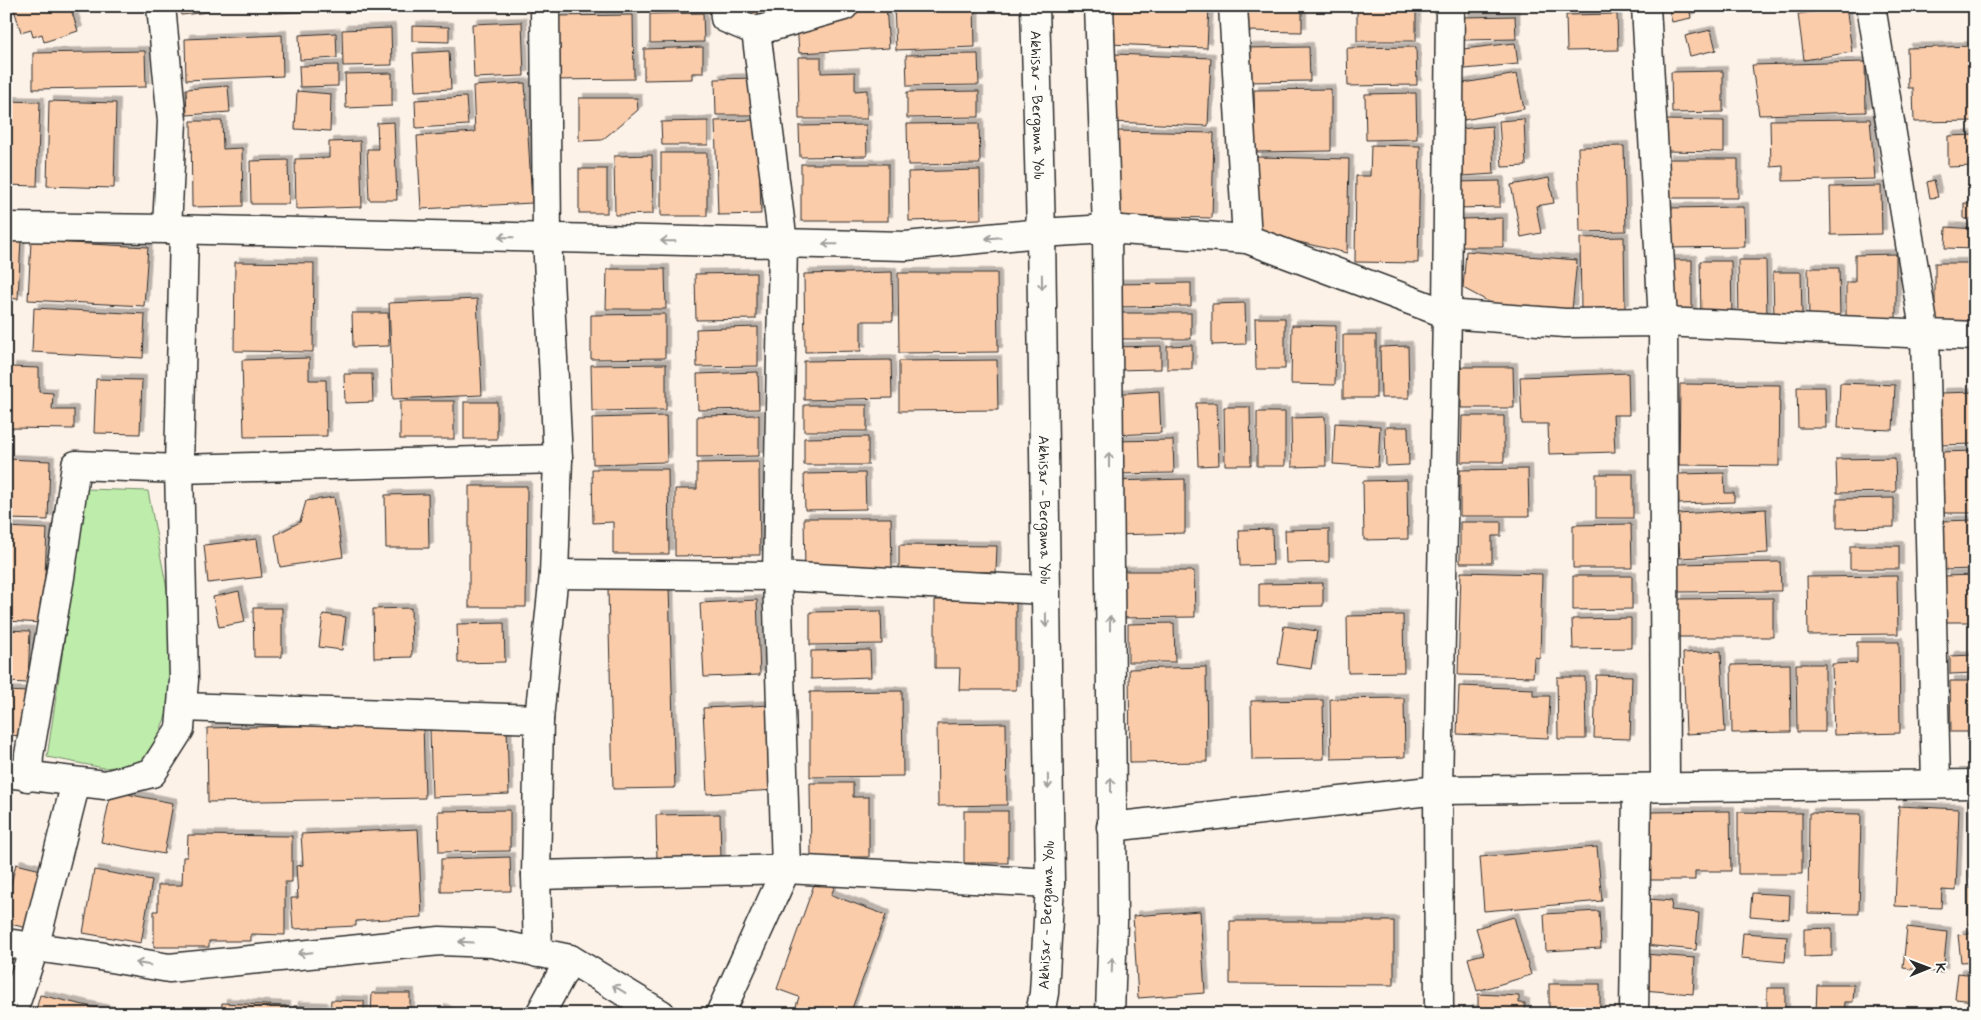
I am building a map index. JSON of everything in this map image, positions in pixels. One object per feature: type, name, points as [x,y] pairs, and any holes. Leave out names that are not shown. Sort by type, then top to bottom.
[{"type":"street","points":[[161,6],[172,122],[175,229],[178,469],[184,680],[180,729],[152,773],[105,785],[17,775],[29,755],[60,577],[76,465],[178,469],[558,460]]},
{"type":"street","points":[[538,953],[536,875],[539,719],[554,574],[558,460],[547,238],[545,6]]},
{"type":"street","points":[[724,6],[725,18],[756,31],[844,6]]},
{"type":"street","name":"Akhisar - Bergama Yolu","points":[[1036,6],[1050,883],[1044,993],[1040,1014]]},
{"type":"street","points":[[1099,6],[1107,229],[1113,922],[1110,1014]]},
{"type":"street","points":[[1233,6],[1246,239]]},
{"type":"street","points":[[1439,1014],[1438,790],[1447,314],[1450,6]]},
{"type":"street","points":[[1646,6],[1663,322],[1665,787]]},
{"type":"street","points":[[1871,6],[1925,335],[1936,784]]},
{"type":"street","points":[[720,1014],[786,869],[777,576],[783,243],[756,31]]},
{"type":"street","points":[[6,227],[175,229],[906,246],[1041,233],[1107,229],[1246,239],[1447,314],[1565,323],[1663,322],[1975,336]]},
{"type":"street","points":[[554,574],[777,576],[1045,590]]},
{"type":"street","points":[[182,707],[539,719]]},
{"type":"street","points":[[12,1014],[34,948],[76,782]]},
{"type":"street","points":[[1111,827],[1438,790],[1975,784]]},
{"type":"street","points":[[1634,1014],[1637,788]]},
{"type":"street","points":[[536,875],[786,869],[1050,883]]},
{"type":"street","points":[[6,943],[168,968],[440,941],[492,943],[570,959],[661,1014]]},
{"type":"street","points":[[540,1014],[570,959]]},
{"type":"green space","points":[[87,489],[148,491],[171,610],[174,695],[155,744],[136,765],[104,768],[47,757]]},
{"type":"building","points":[[13,6],[70,6],[78,31],[44,42],[42,34],[33,37],[31,29],[21,32]]},
{"type":"building","points":[[180,6],[207,6],[208,12],[181,15]]},
{"type":"building","points":[[274,6],[302,6],[302,12],[274,13]]},
{"type":"building","points":[[323,6],[349,6],[323,8]]},
{"type":"building","points":[[744,6],[776,6],[777,8],[748,18]]},
{"type":"building","points":[[875,6],[886,6],[889,48],[799,53],[797,22]]},
{"type":"building","points":[[894,6],[974,6],[975,47],[896,50]]},
{"type":"building","points":[[1110,6],[1209,6],[1207,48],[1108,44]]},
{"type":"building","points":[[1245,6],[1302,6],[1302,32],[1244,31]]},
{"type":"building","points":[[1357,6],[1416,6],[1416,41],[1357,41]]},
{"type":"building","points":[[1566,6],[1617,6],[1617,8],[1566,9]]},
{"type":"building","points":[[1668,6],[1689,6],[1691,18],[1672,22]]},
{"type":"building","points":[[1833,6],[1846,6],[1852,52],[1804,60],[1798,14],[1833,9]]},
{"type":"building","points":[[703,13],[704,42],[650,43],[650,14]]},
{"type":"building","points":[[1617,14],[1618,50],[1567,51],[1566,15]]},
{"type":"building","points":[[633,15],[634,79],[554,80],[553,16]]},
{"type":"building","points":[[1515,16],[1516,39],[1464,40],[1464,17]]},
{"type":"building","points":[[522,22],[524,76],[474,78],[472,24]]},
{"type":"building","points":[[412,26],[449,27],[449,42],[412,41]]},
{"type":"building","points":[[391,28],[392,65],[343,66],[342,30]]},
{"type":"building","points":[[1711,30],[1716,50],[1690,56],[1685,36]]},
{"type":"building","points":[[336,33],[337,58],[300,60],[299,35]]},
{"type":"building","points":[[282,35],[283,76],[186,80],[185,39]]},
{"type":"building","points":[[1515,43],[1518,64],[1465,69],[1463,49]]},
{"type":"building","points":[[1975,46],[1975,121],[1914,122],[1913,88],[1908,88],[1907,48]]},
{"type":"building","points":[[703,47],[703,73],[692,73],[692,79],[644,80],[644,49]]},
{"type":"building","points":[[1309,47],[1310,81],[1246,82],[1245,48]]},
{"type":"building","points":[[1416,47],[1417,85],[1348,86],[1347,48]]},
{"type":"building","points":[[145,51],[146,87],[33,89],[33,53]]},
{"type":"building","points":[[449,51],[451,89],[415,91],[413,53]]},
{"type":"building","points":[[978,54],[979,85],[907,86],[906,55]]},
{"type":"building","points":[[1114,54],[1211,58],[1208,126],[1111,122]]},
{"type":"building","points":[[798,57],[821,57],[821,73],[855,72],[855,91],[867,90],[867,119],[799,119]]},
{"type":"building","points":[[1865,62],[1866,112],[1759,115],[1752,65]]},
{"type":"building","points":[[338,65],[338,86],[300,87],[299,66]]},
{"type":"building","points":[[1723,71],[1723,112],[1672,113],[1671,72]]},
{"type":"building","points":[[392,73],[392,106],[346,108],[345,74]]},
{"type":"building","points":[[1517,74],[1524,109],[1464,120],[1458,84]]},
{"type":"building","points":[[756,78],[757,115],[716,115],[715,79]]},
{"type":"building","points":[[525,83],[532,203],[421,209],[417,136],[475,132],[473,86]]},
{"type":"building","points":[[228,86],[230,112],[187,115],[186,89]]},
{"type":"building","points":[[1331,89],[1331,151],[1255,152],[1254,90]]},
{"type":"building","points":[[297,91],[331,94],[330,131],[295,129]]},
{"type":"building","points":[[979,91],[979,117],[907,118],[907,92]]},
{"type":"building","points":[[1416,93],[1417,139],[1366,140],[1365,94]]},
{"type":"building","points":[[466,97],[468,125],[416,128],[415,100]]},
{"type":"building","points":[[579,98],[637,98],[638,110],[602,140],[579,141]]},
{"type":"building","points":[[6,101],[40,102],[37,186],[6,185]]},
{"type":"building","points":[[49,101],[116,103],[114,188],[47,186]]},
{"type":"building","points":[[1524,119],[1526,166],[1502,167],[1499,121]]},
{"type":"building","points":[[1870,119],[1875,179],[1783,181],[1783,166],[1771,167],[1770,120]]},
{"type":"building","points":[[758,120],[761,214],[718,215],[715,121]]},
{"type":"building","points":[[1666,120],[1724,121],[1724,152],[1665,151]]},
{"type":"building","points":[[191,121],[222,121],[223,149],[242,148],[243,206],[192,207]]},
{"type":"building","points":[[708,121],[708,145],[662,145],[661,122]]},
{"type":"building","points":[[394,122],[397,200],[369,200],[367,149],[378,149],[377,123]]},
{"type":"building","points":[[979,123],[980,164],[908,165],[907,124]]},
{"type":"building","points":[[866,125],[867,156],[800,157],[799,126]]},
{"type":"building","points":[[1492,126],[1494,174],[1463,176],[1460,129]]},
{"type":"building","points":[[1117,131],[1214,133],[1212,218],[1115,216]]},
{"type":"building","points":[[1975,135],[1975,166],[1948,167],[1948,136]]},
{"type":"building","points":[[360,141],[362,207],[296,209],[295,159],[329,158],[329,142]]},
{"type":"building","points":[[1371,145],[1420,146],[1418,263],[1355,262],[1356,176],[1370,176]]},
{"type":"building","points":[[1624,146],[1626,231],[1580,232],[1578,147]]},
{"type":"building","points":[[661,153],[707,153],[707,216],[661,216]]},
{"type":"building","points":[[652,155],[653,214],[615,215],[614,156]]},
{"type":"building","points":[[1257,157],[1349,159],[1347,253],[1255,232]]},
{"type":"building","points":[[1667,159],[1738,159],[1738,198],[1666,198]]},
{"type":"building","points":[[288,160],[289,204],[251,204],[250,161]]},
{"type":"building","points":[[801,164],[888,164],[888,221],[801,221]]},
{"type":"building","points":[[579,169],[607,169],[607,213],[579,213]]},
{"type":"building","points":[[980,170],[981,219],[909,221],[908,172]]},
{"type":"building","points":[[1549,178],[1554,203],[1536,206],[1541,233],[1521,237],[1511,185]]},
{"type":"building","points":[[1934,180],[1938,197],[1930,198],[1927,182]]},
{"type":"building","points":[[1500,181],[1500,207],[1457,208],[1456,182]]},
{"type":"building","points":[[1881,186],[1882,234],[1831,235],[1830,187]]},
{"type":"building","points":[[1964,203],[1975,204],[1975,219],[1964,219]]},
{"type":"building","points":[[1744,207],[1745,247],[1665,248],[1665,208]]},
{"type":"building","points":[[1503,218],[1503,247],[1459,247],[1459,219]]},
{"type":"building","points":[[1946,227],[1975,229],[1975,249],[1945,248]]},
{"type":"building","points":[[1624,237],[1625,309],[1581,310],[1580,238]]},
{"type":"building","points":[[6,238],[21,239],[18,299],[6,298]]},
{"type":"building","points":[[31,241],[148,247],[144,306],[28,300]]},
{"type":"building","points":[[1466,251],[1577,260],[1572,310],[1493,304],[1463,288]]},
{"type":"building","points":[[1896,254],[1896,319],[1846,319],[1846,282],[1855,282],[1855,255]]},
{"type":"building","points":[[1666,260],[1692,260],[1692,317],[1666,316]]},
{"type":"building","points":[[1738,260],[1766,260],[1767,319],[1739,320]]},
{"type":"building","points":[[1700,261],[1731,261],[1732,320],[1701,320]]},
{"type":"building","points":[[235,262],[314,263],[313,352],[234,351]]},
{"type":"building","points":[[1935,263],[1975,263],[1975,327],[1935,327]]},
{"type":"building","points":[[1808,268],[1839,268],[1840,317],[1809,317]]},
{"type":"building","points":[[607,269],[665,269],[666,309],[606,309]]},
{"type":"building","points":[[892,272],[893,321],[861,321],[861,351],[805,352],[804,274]]},
{"type":"building","points":[[1773,272],[1801,272],[1802,318],[1774,319]]},
{"type":"building","points":[[756,273],[756,319],[696,320],[695,274]]},
{"type":"building","points":[[898,273],[997,273],[998,352],[899,353]]},
{"type":"building","points":[[1191,283],[1191,306],[1112,307],[1111,284]]},
{"type":"building","points":[[477,299],[482,395],[393,399],[389,303]]},
{"type":"building","points":[[1245,303],[1246,344],[1212,345],[1212,304]]},
{"type":"building","points":[[34,308],[145,314],[143,358],[32,352]]},
{"type":"building","points":[[352,313],[388,313],[389,346],[353,347]]},
{"type":"building","points":[[1113,313],[1191,313],[1191,339],[1113,339]]},
{"type":"building","points":[[665,314],[665,358],[591,359],[591,315]]},
{"type":"building","points":[[1255,318],[1285,318],[1285,369],[1256,369]]},
{"type":"building","points":[[1292,325],[1336,326],[1335,385],[1291,384]]},
{"type":"building","points":[[758,327],[758,366],[697,367],[696,329]]},
{"type":"building","points":[[1343,335],[1376,335],[1376,398],[1343,398]]},
{"type":"building","points":[[1192,345],[1192,369],[1167,369],[1167,346]]},
{"type":"building","points":[[1161,346],[1161,369],[1113,370],[1112,347]]},
{"type":"building","points":[[1408,346],[1409,398],[1381,398],[1380,347]]},
{"type":"building","points":[[309,358],[309,380],[326,380],[327,436],[244,437],[242,360]]},
{"type":"building","points":[[891,360],[892,398],[804,400],[804,361]]},
{"type":"building","points":[[997,360],[998,410],[899,411],[899,361]]},
{"type":"building","points":[[666,364],[666,410],[592,411],[591,365]]},
{"type":"building","points":[[11,367],[39,368],[39,392],[53,393],[52,410],[74,410],[74,429],[10,428]]},
{"type":"building","points":[[1461,367],[1513,367],[1514,408],[1461,408]]},
{"type":"building","points":[[758,372],[759,409],[698,410],[697,374]]},
{"type":"building","points":[[1628,373],[1629,415],[1613,415],[1615,452],[1549,454],[1548,424],[1522,424],[1520,377]]},
{"type":"building","points":[[344,374],[372,374],[373,402],[345,403]]},
{"type":"building","points":[[96,379],[142,380],[140,434],[94,433]]},
{"type":"building","points":[[1840,383],[1895,385],[1893,430],[1838,428]]},
{"type":"building","points":[[1680,384],[1780,385],[1779,466],[1679,465]]},
{"type":"building","points":[[1797,387],[1825,387],[1826,428],[1798,428]]},
{"type":"building","points":[[1159,391],[1161,433],[1113,435],[1112,394]]},
{"type":"building","points":[[1975,392],[1975,444],[1941,445],[1940,393]]},
{"type":"building","points":[[400,401],[454,401],[454,439],[400,439]]},
{"type":"building","points":[[464,402],[497,402],[497,439],[464,439]]},
{"type":"building","points":[[1196,403],[1217,403],[1219,465],[1198,466]]},
{"type":"building","points":[[804,405],[867,405],[867,431],[804,431]]},
{"type":"building","points":[[1224,407],[1250,407],[1251,465],[1225,465]]},
{"type":"building","points":[[1257,412],[1285,412],[1285,466],[1257,466]]},
{"type":"building","points":[[759,415],[759,456],[697,457],[697,416]]},
{"type":"building","points":[[666,416],[667,462],[593,464],[592,418]]},
{"type":"building","points":[[1462,416],[1504,416],[1504,462],[1461,462]]},
{"type":"building","points":[[1325,417],[1326,466],[1292,467],[1291,418]]},
{"type":"building","points":[[1335,423],[1380,426],[1378,467],[1333,464]]},
{"type":"building","points":[[1385,427],[1408,427],[1409,465],[1386,466]]},
{"type":"building","points":[[868,437],[868,465],[804,465],[804,438]]},
{"type":"building","points":[[1173,440],[1174,473],[1112,474],[1111,441]]},
{"type":"building","points":[[1975,451],[1975,513],[1941,513],[1940,452]]},
{"type":"building","points":[[1895,458],[1896,492],[1837,493],[1836,459]]},
{"type":"building","points":[[6,459],[50,461],[48,520],[6,519]]},
{"type":"building","points":[[759,462],[760,555],[675,556],[675,489],[697,489],[697,463]]},
{"type":"building","points":[[592,469],[668,469],[669,554],[613,554],[613,522],[593,523]]},
{"type":"building","points":[[1528,469],[1529,516],[1460,516],[1460,470]]},
{"type":"building","points":[[865,473],[866,509],[805,510],[804,474]]},
{"type":"building","points":[[1724,473],[1725,493],[1734,493],[1734,502],[1679,504],[1678,474]]},
{"type":"building","points":[[1596,474],[1633,474],[1633,518],[1596,518]]},
{"type":"building","points":[[1185,479],[1185,533],[1114,535],[1113,481]]},
{"type":"building","points":[[1407,480],[1408,539],[1364,540],[1363,481]]},
{"type":"building","points":[[469,486],[527,486],[526,607],[469,607]]},
{"type":"building","points":[[428,494],[429,548],[386,548],[385,495]]},
{"type":"building","points":[[334,497],[343,557],[280,567],[275,535],[300,522],[306,501]]},
{"type":"building","points":[[1894,498],[1894,527],[1837,528],[1837,499]]},
{"type":"building","points":[[1766,509],[1768,553],[1680,558],[1677,514]]},
{"type":"building","points":[[804,518],[891,518],[892,569],[805,570]]},
{"type":"building","points":[[1975,520],[1975,569],[1942,570],[1941,521]]},
{"type":"building","points":[[1460,522],[1501,522],[1501,536],[1492,536],[1492,563],[1460,563]]},
{"type":"building","points":[[1631,524],[1632,568],[1573,568],[1573,525]]},
{"type":"building","points":[[6,527],[47,529],[43,623],[6,621]]},
{"type":"building","points":[[1272,529],[1273,565],[1240,566],[1239,530]]},
{"type":"building","points":[[1329,529],[1329,562],[1286,563],[1285,530]]},
{"type":"building","points":[[257,539],[262,577],[208,583],[204,545]]},
{"type":"building","points":[[899,545],[997,546],[996,572],[899,571]]},
{"type":"building","points":[[1850,546],[1899,546],[1899,569],[1850,569]]},
{"type":"building","points":[[1780,562],[1781,591],[1678,592],[1677,564]]},
{"type":"building","points":[[1117,571],[1194,571],[1195,617],[1118,618]]},
{"type":"building","points":[[1461,572],[1542,574],[1540,658],[1534,657],[1533,677],[1458,675]]},
{"type":"building","points":[[1975,575],[1975,622],[1945,622],[1944,576]]},
{"type":"building","points":[[1573,576],[1632,576],[1632,609],[1573,610]]},
{"type":"building","points":[[1897,576],[1898,634],[1808,635],[1807,577]]},
{"type":"building","points":[[1323,583],[1323,606],[1259,607],[1259,584]]},
{"type":"building","points":[[669,587],[675,788],[613,789],[608,589]]},
{"type":"building","points":[[239,591],[245,622],[219,627],[213,597]]},
{"type":"building","points":[[1773,598],[1773,637],[1678,637],[1678,599]]},
{"type":"building","points":[[757,600],[760,675],[704,677],[700,603]]},
{"type":"building","points":[[935,600],[1016,600],[1016,690],[959,690],[960,668],[935,668]]},
{"type":"building","points":[[253,608],[282,608],[282,657],[254,657]]},
{"type":"building","points":[[411,608],[412,657],[374,658],[373,609]]},
{"type":"building","points":[[881,611],[882,644],[810,645],[810,612]]},
{"type":"building","points":[[323,614],[346,617],[342,650],[319,647]]},
{"type":"building","points":[[1403,615],[1404,672],[1348,673],[1347,616]]},
{"type":"building","points":[[1631,618],[1631,648],[1573,649],[1572,619]]},
{"type":"building","points":[[504,623],[505,662],[458,663],[457,624]]},
{"type":"building","points":[[1174,623],[1175,662],[1128,662],[1128,624]]},
{"type":"building","points":[[1284,626],[1317,631],[1311,669],[1278,664]]},
{"type":"building","points":[[6,630],[30,631],[28,683],[6,682]]},
{"type":"building","points":[[1857,642],[1899,642],[1900,733],[1834,735],[1832,664],[1857,663]]},
{"type":"building","points":[[870,650],[871,677],[811,679],[811,651]]},
{"type":"building","points":[[1721,651],[1725,732],[1686,734],[1683,653]]},
{"type":"building","points":[[1975,655],[1975,673],[1950,674],[1950,656]]},
{"type":"building","points":[[1790,664],[1791,732],[1732,733],[1731,665]]},
{"type":"building","points":[[1796,664],[1825,664],[1825,732],[1797,732]]},
{"type":"building","points":[[1206,667],[1207,762],[1130,763],[1129,669]]},
{"type":"building","points":[[1596,675],[1632,676],[1630,739],[1594,738]]},
{"type":"building","points":[[1557,677],[1585,677],[1586,739],[1558,739]]},
{"type":"building","points":[[1950,681],[1975,681],[1975,732],[1951,732]]},
{"type":"building","points":[[1459,686],[1533,689],[1533,696],[1550,696],[1548,738],[1457,734]]},
{"type":"building","points":[[6,691],[28,692],[27,736],[6,735]]},
{"type":"building","points":[[902,691],[903,776],[810,777],[810,692]]},
{"type":"building","points":[[1404,698],[1405,757],[1331,759],[1330,699]]},
{"type":"building","points":[[1323,700],[1324,759],[1252,760],[1251,701]]},
{"type":"building","points":[[773,705],[776,790],[707,794],[703,708]]},
{"type":"building","points":[[423,723],[425,798],[208,802],[207,728]]},
{"type":"building","points":[[1006,723],[1007,805],[938,806],[937,724]]},
{"type":"building","points":[[507,727],[509,794],[432,797],[430,730]]},
{"type":"building","points":[[810,783],[853,783],[853,797],[869,797],[869,857],[811,857]]},
{"type":"building","points":[[111,791],[173,803],[164,854],[101,842]]},
{"type":"building","points":[[1899,806],[1959,809],[1956,891],[1942,890],[1941,908],[1895,906]]},
{"type":"building","points":[[510,810],[510,851],[439,852],[438,811]]},
{"type":"building","points":[[1970,810],[1975,810],[1975,830],[1970,830]]},
{"type":"building","points":[[964,811],[1008,811],[1008,863],[964,863]]},
{"type":"building","points":[[1730,811],[1731,871],[1695,871],[1695,880],[1650,880],[1649,812]]},
{"type":"building","points":[[1738,812],[1802,813],[1802,874],[1738,874]]},
{"type":"building","points":[[1809,813],[1861,814],[1859,914],[1808,913]]},
{"type":"building","points":[[720,814],[721,860],[657,861],[656,815]]},
{"type":"building","points":[[418,829],[422,917],[356,921],[356,926],[293,929],[291,898],[298,898],[296,866],[303,865],[301,834]]},
{"type":"building","points":[[188,835],[292,836],[292,882],[285,882],[285,935],[251,934],[251,941],[209,941],[209,947],[154,947],[154,911],[158,911],[158,885],[182,885],[183,857],[187,857]]},
{"type":"building","points":[[1970,838],[1975,838],[1975,878],[1970,878]]},
{"type":"building","points":[[1597,847],[1602,901],[1484,911],[1480,857]]},
{"type":"building","points":[[510,857],[511,891],[441,892],[441,859]]},
{"type":"building","points":[[16,864],[41,870],[27,928],[6,923],[6,904]]},
{"type":"building","points":[[94,870],[152,880],[141,943],[83,933]]},
{"type":"building","points":[[816,879],[835,886],[831,895],[886,915],[850,1014],[807,1014],[795,1009],[799,997],[777,989]]},
{"type":"building","points":[[1968,888],[1975,888],[1975,924],[1968,924]]},
{"type":"building","points":[[1752,893],[1790,895],[1789,919],[1750,916]]},
{"type":"building","points":[[1649,899],[1672,901],[1671,910],[1699,913],[1696,950],[1644,945]]},
{"type":"building","points":[[1200,911],[1205,993],[1138,998],[1133,916]]},
{"type":"building","points":[[1599,911],[1601,948],[1546,951],[1544,914]]},
{"type":"building","points":[[1514,917],[1531,975],[1477,991],[1468,958],[1484,954],[1476,928]]},
{"type":"building","points":[[1230,921],[1394,921],[1394,985],[1230,984]]},
{"type":"building","points":[[1907,927],[1947,932],[1943,973],[1903,968]]},
{"type":"building","points":[[1832,928],[1832,956],[1804,957],[1804,929]]},
{"type":"building","points":[[1743,933],[1787,936],[1785,962],[1741,958]]},
{"type":"building","points":[[1975,933],[1975,961],[1961,962],[1958,935]]},
{"type":"building","points":[[1644,954],[1695,958],[1693,994],[1642,990]]},
{"type":"building","points":[[1958,973],[1975,975],[1975,1001],[1955,999]]},
{"type":"building","points":[[1549,984],[1600,984],[1600,1014],[1549,1014]]},
{"type":"building","points":[[1817,985],[1854,985],[1853,1002],[1845,1002],[1844,1014],[1816,1014]]},
{"type":"building","points":[[1767,988],[1785,988],[1785,1014],[1767,1014]]},
{"type":"building","points":[[372,993],[410,993],[410,1014],[371,1014]]},
{"type":"building","points":[[1478,994],[1519,996],[1519,1003],[1525,1003],[1525,1014],[1468,1014],[1468,1010],[1478,1010]]},
{"type":"building","points":[[40,995],[123,1014],[35,1014]]},
{"type":"building","points":[[331,1000],[364,1001],[364,1014],[330,1014]]},
{"type":"building","points":[[222,1003],[286,1006],[286,1014],[221,1014]]},
{"type":"building","points":[[294,1006],[323,1007],[323,1014],[293,1014]]},
{"type":"building","points":[[441,1008],[452,1014],[438,1014]]},
{"type":"building","points":[[144,1011],[214,1013],[144,1014]]}]
